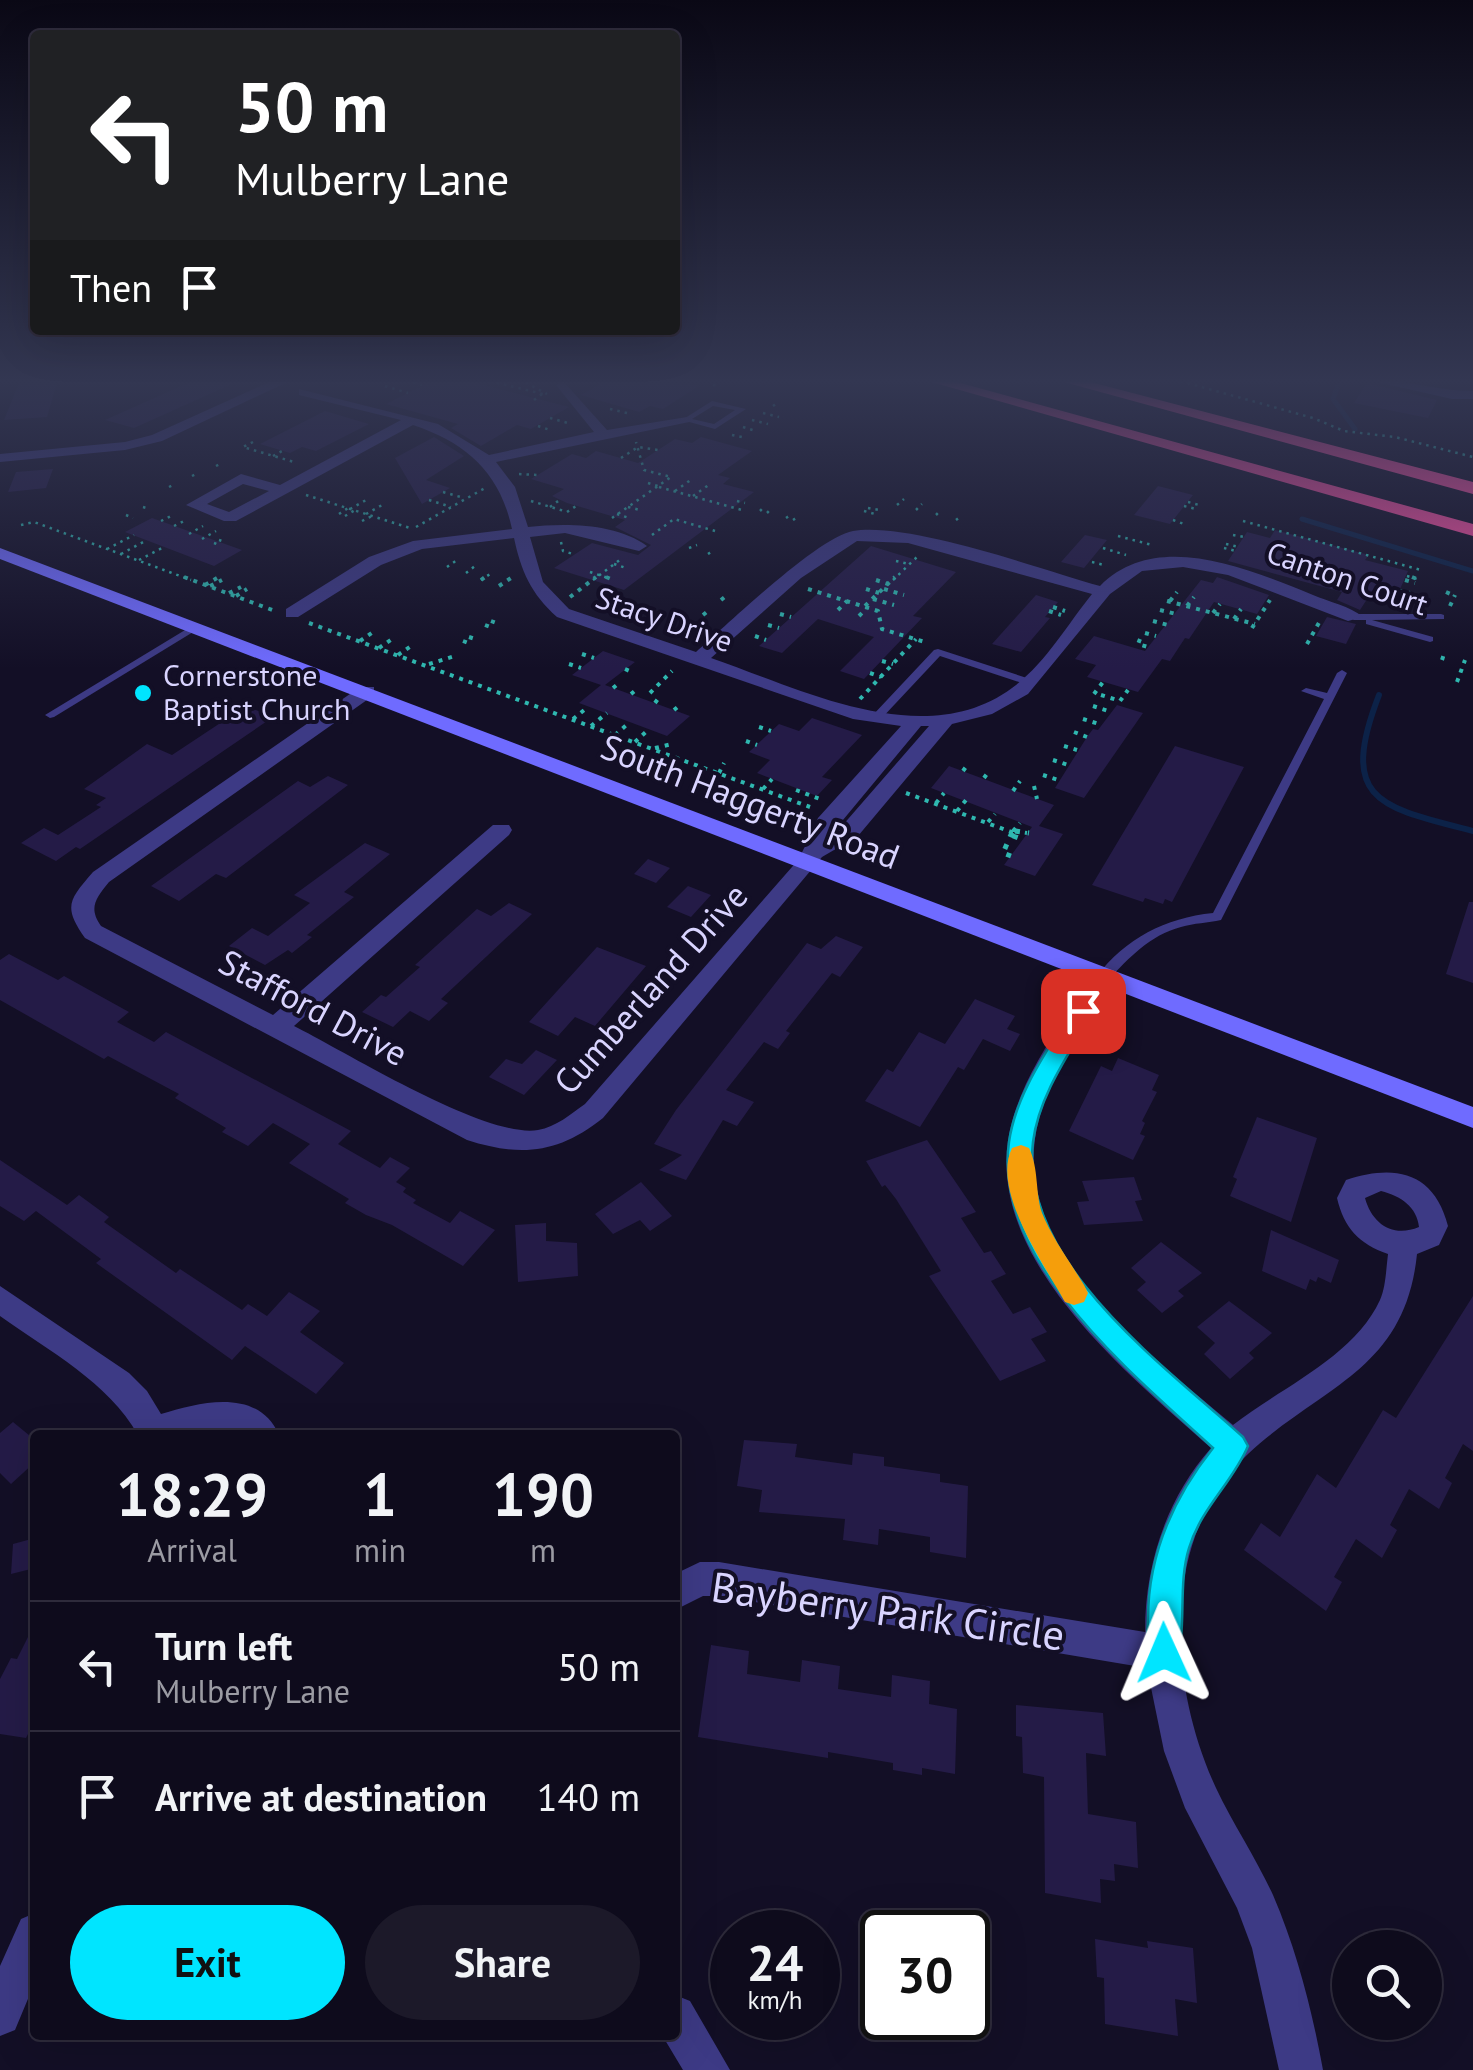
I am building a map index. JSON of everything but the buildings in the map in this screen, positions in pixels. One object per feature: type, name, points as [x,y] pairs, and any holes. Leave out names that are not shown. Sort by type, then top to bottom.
[{"type":"highway","points":[[1277,476],[1473,530]]},
{"type":"highway","points":[[1426,476],[1473,488]]},
{"type":"main road","name":"South Haggerty Road","points":[[0,553],[812,857],[1102,977],[1473,1118]]},
{"type":"street","points":[[282,490],[241,479],[194,504],[230,518],[282,490],[309,476]]},
{"type":"street","name":"Stacy Drive","points":[[498,476],[508,490],[533,584],[553,606],[585,623],[768,690],[876,718],[917,719]]},
{"type":"street","points":[[293,616],[400,549],[434,541],[582,530],[638,546]]},
{"type":"street","points":[[697,661],[795,574],[854,536],[909,538],[1103,592]]},
{"type":"street","name":"Canton Court","points":[[917,719],[990,708],[1029,682],[1114,578],[1142,566],[1197,563],[1234,570],[1354,617]]},
{"type":"street","name":"Stafford Drive","points":[[367,692],[101,877],[81,907],[82,917],[93,932],[476,1132],[504,1141],[532,1142]]},
{"type":"street","points":[[812,857],[850,832],[947,717]]},
{"type":"street","points":[[812,857],[826,822],[917,719]]},
{"type":"street","points":[[276,1028],[501,830]]},
{"type":"street","name":"Cumberland Drive","points":[[532,1142],[559,1136],[594,1111],[812,857]]},
{"type":"street","points":[[1102,977],[1030,1108],[1021,1139],[1024,1193],[1042,1243],[1077,1297],[1114,1339],[1233,1446]]},
{"type":"street","points":[[1301,2070],[1289,2004],[1257,1908],[1198,1791],[1180,1742],[1164,1653],[1164,1590],[1174,1544],[1203,1484],[1233,1446],[1344,1362],[1366,1340],[1395,1300],[1404,1246]]},
{"type":"street","points":[[0,1299],[118,1384],[136,1401],[153,1430]]},
{"type":"street","points":[[165,1430],[210,1416],[236,1416],[252,1421],[259,1430]]},
{"type":"street","name":"Bayberry Park Circle","points":[[680,1590],[700,1579],[719,1580],[1164,1653]]},
{"type":"street","points":[[0,2014],[30,1944]]},
{"type":"street","points":[[680,2024],[708,2070]]},
{"type":"lane","points":[[1354,617],[1441,616]]},
{"type":"lane","name":"Canton Court","points":[[1354,617],[1430,640]]},
{"type":"lane","points":[[50,715],[195,627]]},
{"type":"lane","points":[[876,718],[938,652],[1029,682]]},
{"type":"lane","points":[[1102,977],[1139,939],[1187,919],[1217,917],[1342,674]]},
{"type":"lane","points":[[1306,690],[1330,698]]},
{"type":"lane","points":[[850,796],[873,804]]},
{"type":"path","points":[[200,476],[209,479]]},
{"type":"path","points":[[605,523],[671,477],[666,476]]},
{"type":"path","points":[[675,491],[692,479]]},
{"type":"path","points":[[648,483],[742,510]]},
{"type":"path","points":[[692,496],[710,484]]},
{"type":"path","points":[[173,486],[187,490]]},
{"type":"path","points":[[414,529],[480,489],[498,486]]},
{"type":"path","points":[[443,492],[464,498]]},
{"type":"path","points":[[637,492],[646,494]]},
{"type":"path","points":[[302,493],[414,529],[418,537]]},
{"type":"path","points":[[342,515],[368,499]]},
{"type":"path","points":[[550,506],[561,499]]},
{"type":"path","points":[[897,505],[904,499]]},
{"type":"path","points":[[429,500],[451,506]]},
{"type":"path","points":[[528,500],[567,513],[576,506]]},
{"type":"path","points":[[699,504],[705,500]]},
{"type":"path","points":[[733,508],[740,502]]},
{"type":"path","points":[[362,521],[384,504]]},
{"type":"path","points":[[715,509],[721,504]]},
{"type":"path","points":[[916,510],[922,504]]},
{"type":"path","points":[[1186,504],[1198,507]]},
{"type":"path","points":[[760,511],[766,506]]},
{"type":"path","points":[[143,507],[150,509]]},
{"type":"path","points":[[628,507],[640,510]]},
{"type":"path","points":[[767,513],[772,508]]},
{"type":"path","points":[[866,510],[877,512]]},
{"type":"path","points":[[936,515],[941,510]]},
{"type":"path","points":[[618,514],[629,518]]},
{"type":"path","points":[[786,518],[792,514]]},
{"type":"path","points":[[126,515],[133,518]]},
{"type":"path","points":[[161,522],[172,516]]},
{"type":"path","points":[[794,520],[799,516]]},
{"type":"path","points":[[956,520],[961,516]]},
{"type":"path","points":[[567,598],[624,557],[618,556],[675,519],[715,531]]},
{"type":"path","points":[[174,526],[186,520]]},
{"type":"path","points":[[1173,520],[1184,524]]},
{"type":"path","points":[[1243,520],[1422,570]]},
{"type":"path","points":[[21,525],[34,522],[816,809]]},
{"type":"path","points":[[189,534],[203,526]]},
{"type":"path","points":[[202,539],[216,531]]},
{"type":"path","points":[[1233,534],[1244,538]]},
{"type":"path","points":[[107,549],[134,535]]},
{"type":"path","points":[[1116,536],[1165,549]]},
{"type":"path","points":[[121,554],[148,540]]},
{"type":"path","points":[[560,540],[563,550],[574,554]]},
{"type":"path","points":[[689,548],[697,544]]},
{"type":"path","points":[[1225,546],[1237,549]]},
{"type":"path","points":[[139,560],[162,548]]},
{"type":"path","points":[[1101,548],[1129,556]]},
{"type":"path","points":[[708,554],[714,550]]},
{"type":"path","points":[[858,616],[916,556],[931,560]]},
{"type":"path","points":[[447,566],[457,560]]},
{"type":"path","points":[[896,561],[909,564]]},
{"type":"path","points":[[1090,561],[1104,565]]},
{"type":"path","points":[[601,563],[626,568]]},
{"type":"path","points":[[466,572],[475,566]]},
{"type":"path","points":[[481,580],[493,572]]},
{"type":"path","points":[[590,572],[612,579]]},
{"type":"path","points":[[822,577],[808,590],[878,610],[882,629],[941,647]]},
{"type":"path","points":[[499,586],[511,578]]},
{"type":"path","points":[[1406,578],[1416,581]]},
{"type":"path","points":[[208,586],[220,579]]},
{"type":"path","points":[[876,580],[904,595]]},
{"type":"path","points":[[229,593],[244,588],[236,596]]},
{"type":"path","points":[[866,589],[879,593]]},
{"type":"path","points":[[1400,590],[1410,593]]},
{"type":"path","points":[[1177,592],[1168,601],[1254,626],[1271,597]]},
{"type":"path","points":[[1446,592],[1455,595],[1450,606]]},
{"type":"path","points":[[1187,606],[1194,597]]},
{"type":"path","points":[[724,599],[733,602]]},
{"type":"path","points":[[872,599],[894,605]]},
{"type":"path","points":[[1053,626],[1074,599]]},
{"type":"path","points":[[838,610],[847,601]]},
{"type":"path","points":[[766,640],[755,636],[794,602]]},
{"type":"path","points":[[1213,613],[1220,604]]},
{"type":"path","points":[[1051,609],[1063,613]]},
{"type":"path","points":[[1160,610],[1176,614]]},
{"type":"path","points":[[1234,619],[1241,610]]},
{"type":"path","points":[[706,614],[715,616]]},
{"type":"path","points":[[780,614],[791,617]]},
{"type":"path","points":[[1307,644],[1322,618]]},
{"type":"path","points":[[491,621],[499,624]]},
{"type":"path","points":[[1153,621],[1168,625]]},
{"type":"path","points":[[485,625],[493,628]]},
{"type":"path","points":[[768,625],[779,628]]},
{"type":"path","points":[[907,636],[913,630]]},
{"type":"path","points":[[360,641],[373,632]]},
{"type":"path","points":[[1145,633],[1156,636]]},
{"type":"path","points":[[469,636],[478,640]]},
{"type":"path","points":[[379,648],[392,639]]},
{"type":"path","points":[[855,704],[916,639]]},
{"type":"path","points":[[1140,639],[1138,644],[1148,647]]},
{"type":"path","points":[[463,641],[471,644]]},
{"type":"path","points":[[398,655],[411,646]]},
{"type":"path","points":[[1442,660],[1445,651]]},
{"type":"path","points":[[582,654],[594,658]]},
{"type":"path","points":[[426,665],[455,656]]},
{"type":"path","points":[[1456,682],[1465,660]]},
{"type":"path","points":[[882,661],[892,664]]},
{"type":"path","points":[[569,664],[581,668]]},
{"type":"path","points":[[650,693],[661,678],[678,668]]},
{"type":"path","points":[[625,669],[632,672]]},
{"type":"path","points":[[870,673],[881,677]]},
{"type":"path","points":[[613,688],[617,681]]},
{"type":"path","points":[[1103,682],[1098,695],[1120,701],[1128,690]]},
{"type":"path","points":[[630,694],[637,688]]},
{"type":"path","points":[[655,703],[660,696]]},
{"type":"path","points":[[674,710],[681,704]]},
{"type":"path","points":[[573,720],[588,706]]},
{"type":"path","points":[[1093,706],[1112,712]]},
{"type":"path","points":[[591,726],[607,713]]},
{"type":"path","points":[[1083,719],[1102,725]]},
{"type":"path","points":[[615,735],[630,722]]},
{"type":"path","points":[[760,727],[771,731]]},
{"type":"path","points":[[634,742],[649,729]]},
{"type":"path","points":[[1074,732],[1087,737]]},
{"type":"path","points":[[746,741],[757,745]]},
{"type":"path","points":[[652,748],[672,744]]},
{"type":"path","points":[[1064,746],[1077,750]]},
{"type":"path","points":[[1053,760],[1071,766]]},
{"type":"path","points":[[719,773],[724,762]]},
{"type":"path","points":[[963,771],[968,764]]},
{"type":"path","points":[[984,778],[989,770]]},
{"type":"path","points":[[1042,775],[1061,780]]},
{"type":"path","points":[[763,789],[772,779]]},
{"type":"path","points":[[1013,791],[1020,781]]},
{"type":"path","points":[[1034,786],[1037,799]]},
{"type":"path","points":[[787,798],[796,789],[823,800]]},
{"type":"path","points":[[904,792],[988,822],[1024,840]]},
{"type":"path","points":[[936,804],[944,793]]},
{"type":"path","points":[[958,811],[966,800]]},
{"type":"path","points":[[988,822],[995,814]]},
{"type":"path","points":[[1011,856],[1003,853],[1020,823]]},
{"type":"path","points":[[1014,833],[1029,833]]},
{"type":"waterway","points":[[1302,519],[1473,571]]},
{"type":"waterway","points":[[1379,695],[1367,730],[1363,758],[1366,778],[1375,794],[1413,815],[1473,831]]},
{"type":"slow traffic","points":[[1021,1155],[1024,1193],[1032,1220],[1074,1293]]},
{"type":"place","name":"Cornerstone Baptist Church","points":[[143,693]]},
{"type":"route","points":[[1083,1011],[1038,1087],[1021,1139],[1020,1168],[1032,1220],[1058,1271],[1114,1339],[1233,1446],[1203,1484],[1174,1544],[1164,1590],[1164,1653]]}]
